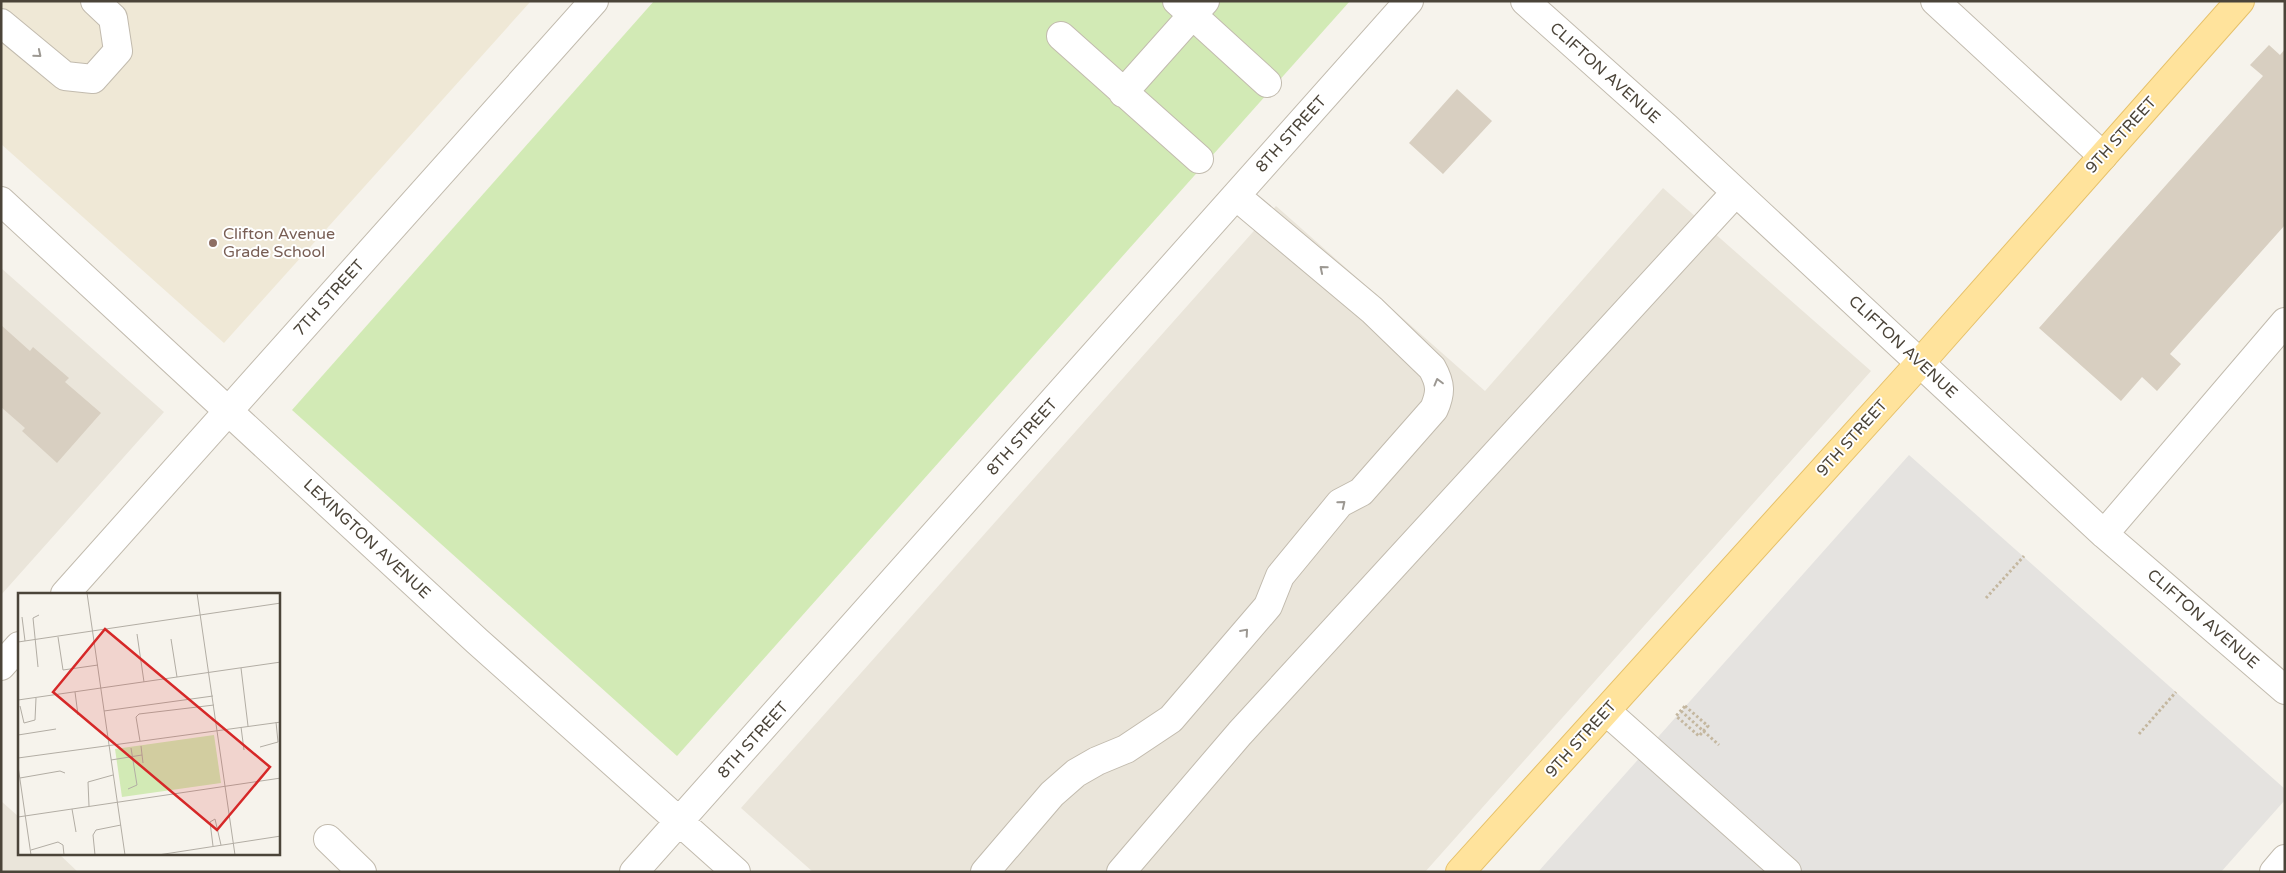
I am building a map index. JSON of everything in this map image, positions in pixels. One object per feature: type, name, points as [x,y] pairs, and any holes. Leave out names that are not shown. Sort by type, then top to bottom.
[{"type":"main road","name":"9TH STREET","points":[[1460,872],[1920,363],[2240,1]]},
{"type":"street","points":[[1,23],[64,76],[94,79],[118,50],[113,18],[95,1]]},
{"type":"street","name":"7TH STREET","points":[[66,593],[594,1]]},
{"type":"street","name":"8TH STREET","points":[[634,872],[1409,1]]},
{"type":"street","name":"CLIFTON AVENUE","points":[[1525,1],[1736,192],[2104,534],[2285,690]]},
{"type":"street","points":[[1936,1],[2103,156]]},
{"type":"street","points":[[1123,93],[1192,6],[1266,83]]},
{"type":"street","points":[[1061,36],[1199,159]]},
{"type":"street","points":[[1120,872],[1247,725],[1736,192]]},
{"type":"street","points":[[985,872],[1052,794],[1083,769],[1126,749],[1154,732],[1171,718],[1268,606],[1280,576],[1340,503],[1361,492],[1434,409],[1440,394],[1439,380],[1432,368],[1372,310],[1236,196]]},
{"type":"street","name":"LEXINGTON AVENUE","points":[[1,201],[477,641],[736,872]]},
{"type":"street","points":[[2104,534],[2285,322]]},
{"type":"street","points":[[1,666],[18,647]]},
{"type":"street","points":[[1606,710],[1788,872]]},
{"type":"street","points":[[328,839],[362,872]]},
{"type":"street","points":[[2274,872],[2285,859]]},
{"type":"path","points":[[1986,598],[2024,556]]},
{"type":"path","points":[[2139,734],[2176,692]]},
{"type":"path","points":[[1685,706],[1708,726],[1699,736],[1676,716],[1681,711],[1685,706]]},
{"type":"path","points":[[1681,711],[1719,745]]},
{"type":"shaded area","name":"Clifton Avenue Grade School","points":[[1,1],[531,1],[224,343],[1,144]]},
{"type":"shaded area","points":[[1663,188],[1871,371],[1425,872],[813,872],[741,808],[1276,206],[1485,391]]},
{"type":"shaded area","points":[[1,268],[164,412],[1,595]]},
{"type":"shaded area","points":[[1909,455],[2285,789],[2285,800],[2221,872],[1538,872]]},
{"type":"shaded area","points":[[1,801],[18,816],[18,856],[61,856],[78,872],[1,872]]},
{"type":"green space","points":[[654,1],[1350,1],[677,756],[292,410]]},
{"type":"building","points":[[2269,45],[2280,55],[2285,49],[2285,225],[2170,354],[2181,364],[2157,391],[2142,377],[2121,401],[2039,328],[2263,76],[2250,65]]},
{"type":"building","points":[[1457,89],[1492,121],[1443,174],[1409,143]]},
{"type":"building","points":[[1,325],[30,351],[33,347],[69,378],[65,382],[101,413],[57,463],[22,431],[25,428],[1,407]]},
{"type":"place","name":"Clifton Avenue Grade School","points":[[213,243]]}]
